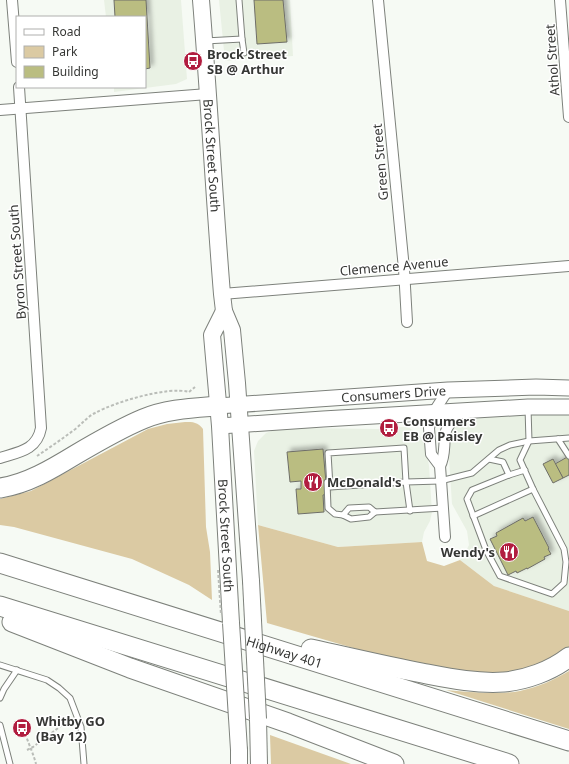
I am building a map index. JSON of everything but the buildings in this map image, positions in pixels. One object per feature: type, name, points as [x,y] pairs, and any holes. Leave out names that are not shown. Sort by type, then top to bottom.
[{"type":"highway","points":[[0,488],[21,483],[39,475],[144,418],[161,413],[218,406]]},
{"type":"highway","points":[[0,563],[300,646],[394,668],[449,678],[482,682],[504,682],[524,678],[542,672],[569,657]]},
{"type":"highway","name":"Highway 401","points":[[0,563],[569,741]]},
{"type":"highway","points":[[0,606],[508,764]]},
{"type":"highway","points":[[0,617],[130,668],[288,722],[394,764]]},
{"type":"main road","name":"Brock Street South","points":[[201,0],[222,294],[224,311],[232,330],[241,425],[251,582],[259,760]]},
{"type":"main road","name":"Brock Street South","points":[[224,311],[212,335],[220,426],[239,757]]},
{"type":"main road","name":"Consumers Drive","points":[[218,406],[448,390],[536,387],[569,388]]},
{"type":"main road","name":"Consumers Drive","points":[[220,426],[528,407],[569,408]]},
{"type":"street","points":[[12,0],[16,50]]},
{"type":"street","name":"Green Street","points":[[378,0],[407,322]]},
{"type":"street","name":"Athol Street","points":[[560,0],[569,116]]},
{"type":"street","name":"Byron Street South","points":[[0,458],[32,447],[40,434],[41,422],[19,88]]},
{"type":"street","points":[[0,110],[208,94]]},
{"type":"street","name":"Clemence Avenue","points":[[222,294],[404,278],[569,266]]},
{"type":"street","points":[[440,466],[431,454],[429,428],[433,413],[448,390]]},
{"type":"street","points":[[446,537],[440,481],[440,466],[444,459],[446,431],[448,426],[462,411]]},
{"type":"lane","points":[[239,0],[244,53]]},
{"type":"lane","points":[[204,41],[242,38]]},
{"type":"lane","points":[[525,470],[508,474],[472,490],[467,500],[486,550],[500,576],[552,594],[564,583],[567,548],[533,489],[525,470],[520,460],[529,441],[528,407]]},
{"type":"lane","points":[[328,456],[330,486],[440,481],[472,473],[499,450],[510,444],[569,438]]},
{"type":"lane","points":[[558,439],[569,456]]},
{"type":"lane","points":[[410,511],[406,482],[404,448],[328,453],[326,464],[328,508],[335,514],[351,519],[369,517],[375,512],[410,511],[443,508]]},
{"type":"lane","points":[[489,459],[503,462],[508,474]]},
{"type":"lane","points":[[473,516],[533,489]]},
{"type":"lane","points":[[342,515],[348,508],[369,507],[375,512]]},
{"type":"lane","points":[[0,665],[47,680],[70,698],[81,727],[84,764]]},
{"type":"lane","points":[[0,698],[4,688],[17,670]]},
{"type":"lane","points":[[0,725],[10,764]]},
{"type":"path","points":[[31,459],[64,438],[84,421],[104,409],[162,391],[182,390],[189,392],[195,387]]},
{"type":"path","points":[[27,750],[76,715]]},
{"type":"path","points":[[24,729],[27,742],[31,748],[36,764]]},
{"type":"shaded area","points":[[104,0],[181,0],[187,79],[176,84],[146,88],[146,16],[106,16]]},
{"type":"shaded area","points":[[219,0],[290,0],[293,56],[225,61]]},
{"type":"shaded area","points":[[114,88],[145,88],[114,92]]},
{"type":"shaded area","points":[[514,413],[569,414],[569,611],[494,586],[460,560],[469,545],[467,531],[452,504],[448,443],[450,434],[454,426],[467,418]]},
{"type":"shaded area","points":[[408,427],[418,434],[425,443],[429,466],[432,512],[430,521],[424,532],[422,542],[338,547],[258,525],[254,451],[258,441],[266,433],[274,430],[303,428],[377,429]]},
{"type":"green space","points":[[185,422],[195,423],[203,429],[206,527],[210,552],[212,600],[189,585],[132,559],[14,527],[0,525],[0,499],[31,491],[148,429],[167,424]]},
{"type":"green space","points":[[258,525],[338,547],[422,542],[427,561],[444,566],[460,560],[494,586],[569,611],[569,648],[539,668],[501,675],[412,665],[267,623]]},
{"type":"green space","points":[[569,671],[569,729],[446,690],[493,693],[520,691],[546,683]]},
{"type":"green space","points":[[270,735],[351,764],[271,764]]},
{"type":"place","name":"Brock Street SB @ Arthur","points":[[193,61]]},
{"type":"place","name":"Consumers EB @ Paisley","points":[[389,428]]},
{"type":"place","name":"McDonald's","points":[[313,482]]},
{"type":"place","name":"Wendy's","points":[[509,552]]},
{"type":"place","name":"Whitby GO (Bay 12)","points":[[22,728]]}]
